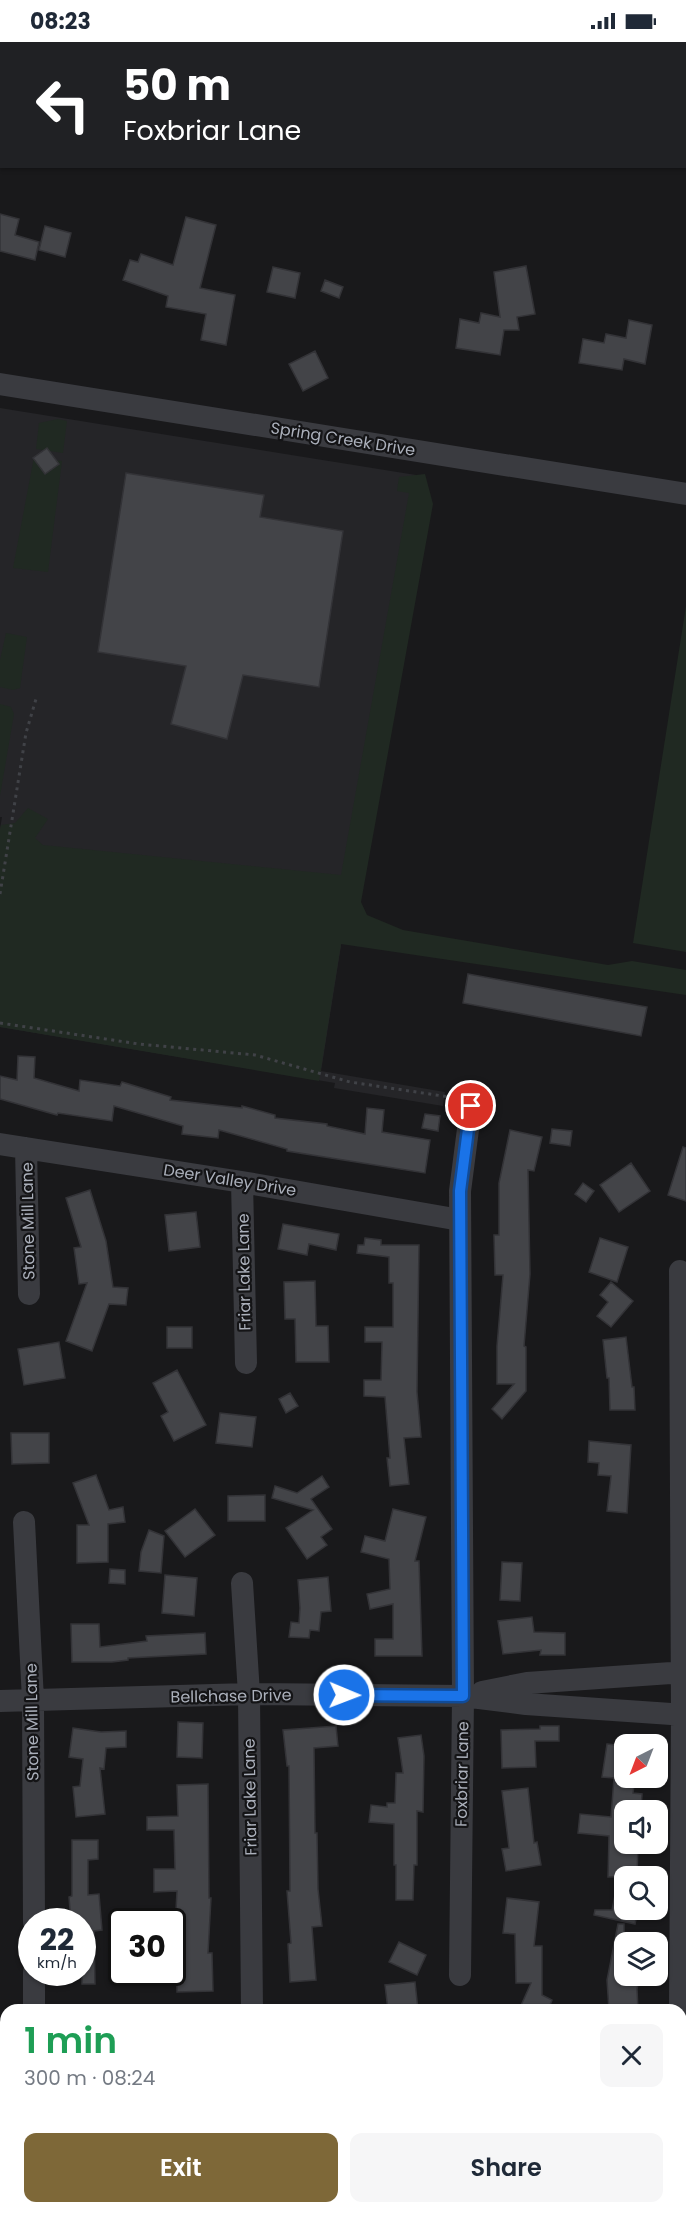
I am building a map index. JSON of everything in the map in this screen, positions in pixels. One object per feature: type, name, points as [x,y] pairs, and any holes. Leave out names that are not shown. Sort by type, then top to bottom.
[{"type":"street","name":"Spring Creek Drive","points":[[0,384],[686,494]]},
{"type":"street","name":"Foxbriar Lane","points":[[460,1975],[463,1696],[460,1191],[471,1106]]},
{"type":"street","name":"Deer Valley Drive","points":[[0,1144],[242,1182],[460,1220]]},
{"type":"street","name":"Stone Mill Lane","points":[[26,1148],[29,1294]]},
{"type":"street","name":"Friar Lake Lane","points":[[242,1182],[246,1363]]},
{"type":"street","points":[[680,1271],[684,1715],[680,2004]]},
{"type":"street","name":"Stone Mill Lane","points":[[24,1522],[33,1700],[34,1908]]},
{"type":"street","name":"Friar Lake Lane","points":[[242,1583],[249,1694],[252,2004]]},
{"type":"street","name":"Bellchase Drive","points":[[463,1696],[527,1683],[683,1672]]},
{"type":"street","name":"Bellchase Drive","points":[[0,1701],[249,1694],[463,1696],[526,1704],[684,1715]]},
{"type":"street","points":[[34,1986],[34,2004]]},
{"type":"path","points":[[0,894],[26,733],[36,699]]},
{"type":"path","points":[[0,1023],[139,1044],[255,1055],[350,1082],[462,1099],[471,1106]]},
{"type":"shaded area","points":[[0,408],[416,475],[321,1071],[445,1092],[443,1106],[334,1088],[335,1083],[0,1027],[0,829],[2,817],[0,817]]},
{"type":"shaded area","points":[[58,419],[67,421],[63,453],[36,449],[39,423]]},
{"type":"shaded area","points":[[34,457],[62,461],[48,572],[13,568]]},
{"type":"shaded area","points":[[425,474],[433,504],[361,902],[367,915],[403,930],[608,965],[632,961],[686,970],[686,995],[341,944],[319,1081],[0,1027],[0,829],[1,825],[15,823],[28,808],[48,819],[35,838],[43,845],[341,875],[409,493],[397,491],[399,477]]},
{"type":"shaded area","points":[[686,606],[686,952],[633,943]]},
{"type":"shaded area","points":[[6,633],[27,637],[20,688],[13,690],[0,687],[0,660]]},
{"type":"shaded area","points":[[0,704],[11,707],[14,714],[0,796]]},
{"type":"building","points":[[0,214],[19,219],[15,235],[39,242],[35,260],[0,251]]},
{"type":"building","points":[[186,217],[216,225],[200,288],[235,295],[226,345],[201,340],[206,314],[166,307],[168,296],[123,280],[130,260],[138,262],[141,254],[173,265]]},
{"type":"building","points":[[45,226],[71,233],[65,257],[39,250]]},
{"type":"building","points":[[526,266],[535,314],[517,317],[519,330],[504,330],[500,355],[456,348],[460,319],[479,323],[481,313],[500,317],[494,272]]},
{"type":"building","points":[[273,267],[300,273],[295,298],[267,292]]},
{"type":"building","points":[[325,280],[343,287],[339,298],[321,291]]},
{"type":"building","points":[[629,320],[652,325],[645,364],[624,359],[622,370],[579,363],[583,339],[604,343],[606,334],[626,338]]},
{"type":"building","points":[[315,351],[328,378],[303,391],[289,364]]},
{"type":"building","points":[[47,448],[59,464],[45,474],[33,458]]},
{"type":"building","points":[[126,473],[264,495],[260,517],[343,531],[319,687],[243,675],[227,739],[171,724],[186,666],[98,652]]},
{"type":"building","points":[[468,974],[647,1007],[641,1036],[463,1003]]},
{"type":"building","points":[[18,1056],[35,1057],[34,1078],[79,1091],[80,1080],[120,1086],[122,1082],[171,1097],[170,1100],[242,1108],[242,1106],[275,1115],[275,1118],[327,1124],[327,1126],[365,1134],[367,1108],[384,1110],[382,1132],[430,1140],[425,1173],[287,1151],[287,1149],[219,1130],[218,1138],[182,1134],[183,1126],[114,1106],[112,1121],[58,1113],[57,1115],[0,1099],[0,1076],[17,1080]]},
{"type":"building","points":[[425,1114],[440,1116],[438,1131],[422,1128]]},
{"type":"building","points":[[552,1129],[572,1131],[570,1146],[550,1143]]},
{"type":"building","points":[[510,1130],[542,1137],[534,1171],[528,1170],[530,1274],[524,1346],[526,1347],[526,1391],[502,1419],[492,1409],[514,1384],[497,1384],[497,1346],[503,1275],[495,1275],[494,1235],[499,1235],[499,1183]]},
{"type":"building","points":[[683,1147],[686,1148],[686,1201],[668,1195]]},
{"type":"building","points":[[631,1163],[650,1191],[619,1212],[600,1185]]},
{"type":"building","points":[[583,1183],[594,1191],[586,1202],[575,1194]]},
{"type":"building","points":[[90,1190],[106,1241],[113,1287],[128,1288],[126,1305],[109,1304],[92,1351],[66,1341],[87,1283],[79,1284],[74,1248],[81,1247],[66,1198]]},
{"type":"building","points":[[196,1212],[200,1247],[169,1251],[165,1215]]},
{"type":"building","points":[[283,1224],[339,1234],[336,1250],[309,1244],[307,1255],[278,1249]]},
{"type":"building","points":[[365,1238],[381,1240],[381,1245],[419,1245],[417,1392],[421,1437],[404,1438],[409,1484],[390,1486],[385,1397],[364,1396],[364,1380],[381,1380],[382,1342],[365,1342],[365,1327],[393,1327],[393,1283],[389,1283],[389,1257],[357,1253],[358,1245],[364,1245]]},
{"type":"building","points":[[600,1238],[628,1247],[617,1282],[589,1272]]},
{"type":"building","points":[[315,1281],[316,1326],[328,1326],[329,1362],[296,1362],[295,1319],[285,1319],[284,1282]]},
{"type":"building","points":[[611,1282],[633,1301],[611,1327],[597,1316],[608,1302],[600,1295]]},
{"type":"building","points":[[167,1327],[192,1327],[192,1348],[167,1348]]},
{"type":"building","points":[[626,1337],[632,1387],[634,1387],[635,1410],[610,1410],[609,1378],[607,1378],[603,1340]]},
{"type":"building","points":[[59,1342],[65,1378],[24,1385],[18,1349]]},
{"type":"building","points":[[177,1370],[206,1425],[174,1441],[161,1416],[168,1412],[153,1383]]},
{"type":"building","points":[[290,1393],[298,1406],[286,1413],[279,1399]]},
{"type":"building","points":[[220,1413],[256,1417],[252,1447],[216,1443]]},
{"type":"building","points":[[11,1433],[49,1433],[49,1463],[12,1464]]},
{"type":"building","points":[[589,1441],[631,1445],[627,1513],[607,1511],[611,1476],[598,1475],[599,1463],[588,1462]]},
{"type":"building","points":[[96,1475],[109,1510],[123,1507],[125,1522],[108,1524],[108,1562],[77,1563],[77,1525],[89,1525],[73,1483]]},
{"type":"building","points":[[322,1476],[329,1487],[311,1499],[332,1529],[321,1537],[327,1545],[307,1559],[286,1528],[313,1510],[272,1498],[275,1486],[297,1493]]},
{"type":"building","points":[[265,1495],[265,1521],[228,1521],[228,1496]]},
{"type":"building","points":[[195,1509],[215,1535],[185,1557],[165,1531]]},
{"type":"building","points":[[393,1509],[426,1517],[415,1561],[419,1561],[422,1656],[375,1656],[375,1639],[393,1639],[393,1604],[370,1609],[367,1594],[390,1589],[389,1559],[361,1552],[365,1536],[385,1541]]},
{"type":"building","points":[[149,1530],[164,1536],[161,1573],[139,1571],[141,1552]]},
{"type":"building","points":[[502,1562],[522,1563],[520,1601],[500,1600]]},
{"type":"building","points":[[110,1569],[125,1570],[125,1584],[109,1583]]},
{"type":"building","points":[[165,1575],[197,1578],[194,1616],[162,1613]]},
{"type":"building","points":[[328,1577],[331,1611],[321,1612],[319,1631],[310,1630],[309,1638],[289,1637],[291,1622],[299,1623],[298,1580]]},
{"type":"building","points":[[532,1617],[534,1632],[565,1633],[565,1655],[540,1655],[541,1650],[503,1654],[498,1621]]},
{"type":"building","points":[[71,1624],[99,1624],[100,1647],[147,1641],[146,1636],[205,1633],[206,1654],[128,1658],[128,1660],[112,1662],[72,1662]]},
{"type":"building","points":[[178,1722],[203,1723],[202,1758],[177,1757]]},
{"type":"building","points":[[336,1726],[338,1746],[314,1748],[315,1833],[317,1833],[318,1889],[322,1926],[312,1927],[316,1980],[290,1982],[288,1944],[291,1943],[287,1891],[290,1891],[289,1766],[287,1766],[283,1730]]},
{"type":"building","points":[[540,1726],[559,1726],[559,1741],[535,1741],[536,1767],[502,1768],[501,1730],[540,1729]]},
{"type":"building","points":[[73,1728],[101,1732],[126,1731],[126,1747],[106,1748],[104,1769],[100,1768],[105,1814],[76,1817],[73,1787],[80,1786],[83,1759],[69,1757]]},
{"type":"building","points":[[421,1735],[424,1756],[423,1812],[417,1811],[417,1865],[414,1865],[413,1900],[396,1900],[394,1824],[369,1822],[371,1805],[387,1807],[387,1803],[395,1803],[396,1773],[403,1773],[398,1738]]},
{"type":"building","points":[[607,1744],[614,1745],[614,1778],[602,1777]]},
{"type":"building","points":[[614,1778],[614,1788],[634,1788],[633,1793],[642,1794],[642,1800],[614,1800],[614,1854],[638,1854],[637,1866],[614,1866],[614,1877],[608,1877],[609,1836],[578,1833],[580,1814],[611,1817]]},
{"type":"building","points":[[208,1784],[209,1898],[211,1898],[208,1953],[212,1953],[213,1991],[177,1992],[177,1986],[186,1986],[186,1908],[176,1908],[177,1891],[154,1892],[154,1869],[175,1869],[174,1830],[147,1830],[147,1817],[178,1816],[177,1785]]},
{"type":"building","points":[[528,1788],[534,1843],[537,1842],[541,1865],[506,1871],[502,1849],[509,1848],[502,1791]]},
{"type":"building","points":[[72,1840],[98,1840],[98,1859],[88,1860],[88,1895],[99,1894],[102,1930],[96,1931],[96,1908],[70,1908],[69,1897],[72,1896]]},
{"type":"building","points":[[507,1898],[539,1902],[534,1946],[542,1946],[542,1995],[552,2000],[550,2004],[522,2004],[531,1983],[516,1983],[515,1934],[503,1933]]},
{"type":"building","points":[[614,1900],[614,1919],[594,1915],[595,1910],[612,1910]]},
{"type":"building","points":[[617,1920],[636,1920],[635,1924]]},
{"type":"building","points":[[618,1924],[624,1924],[624,1932],[616,1932]]},
{"type":"building","points":[[399,1942],[426,1955],[417,1975],[389,1962]]},
{"type":"building","points":[[614,1944],[614,1986],[638,1986],[638,2004],[609,2004],[607,1980]]},
{"type":"building","points":[[415,1982],[417,2004],[387,2004],[385,1985]]},
{"type":"route","points":[[344,1695],[463,1696],[460,1191],[471,1106]]}]
